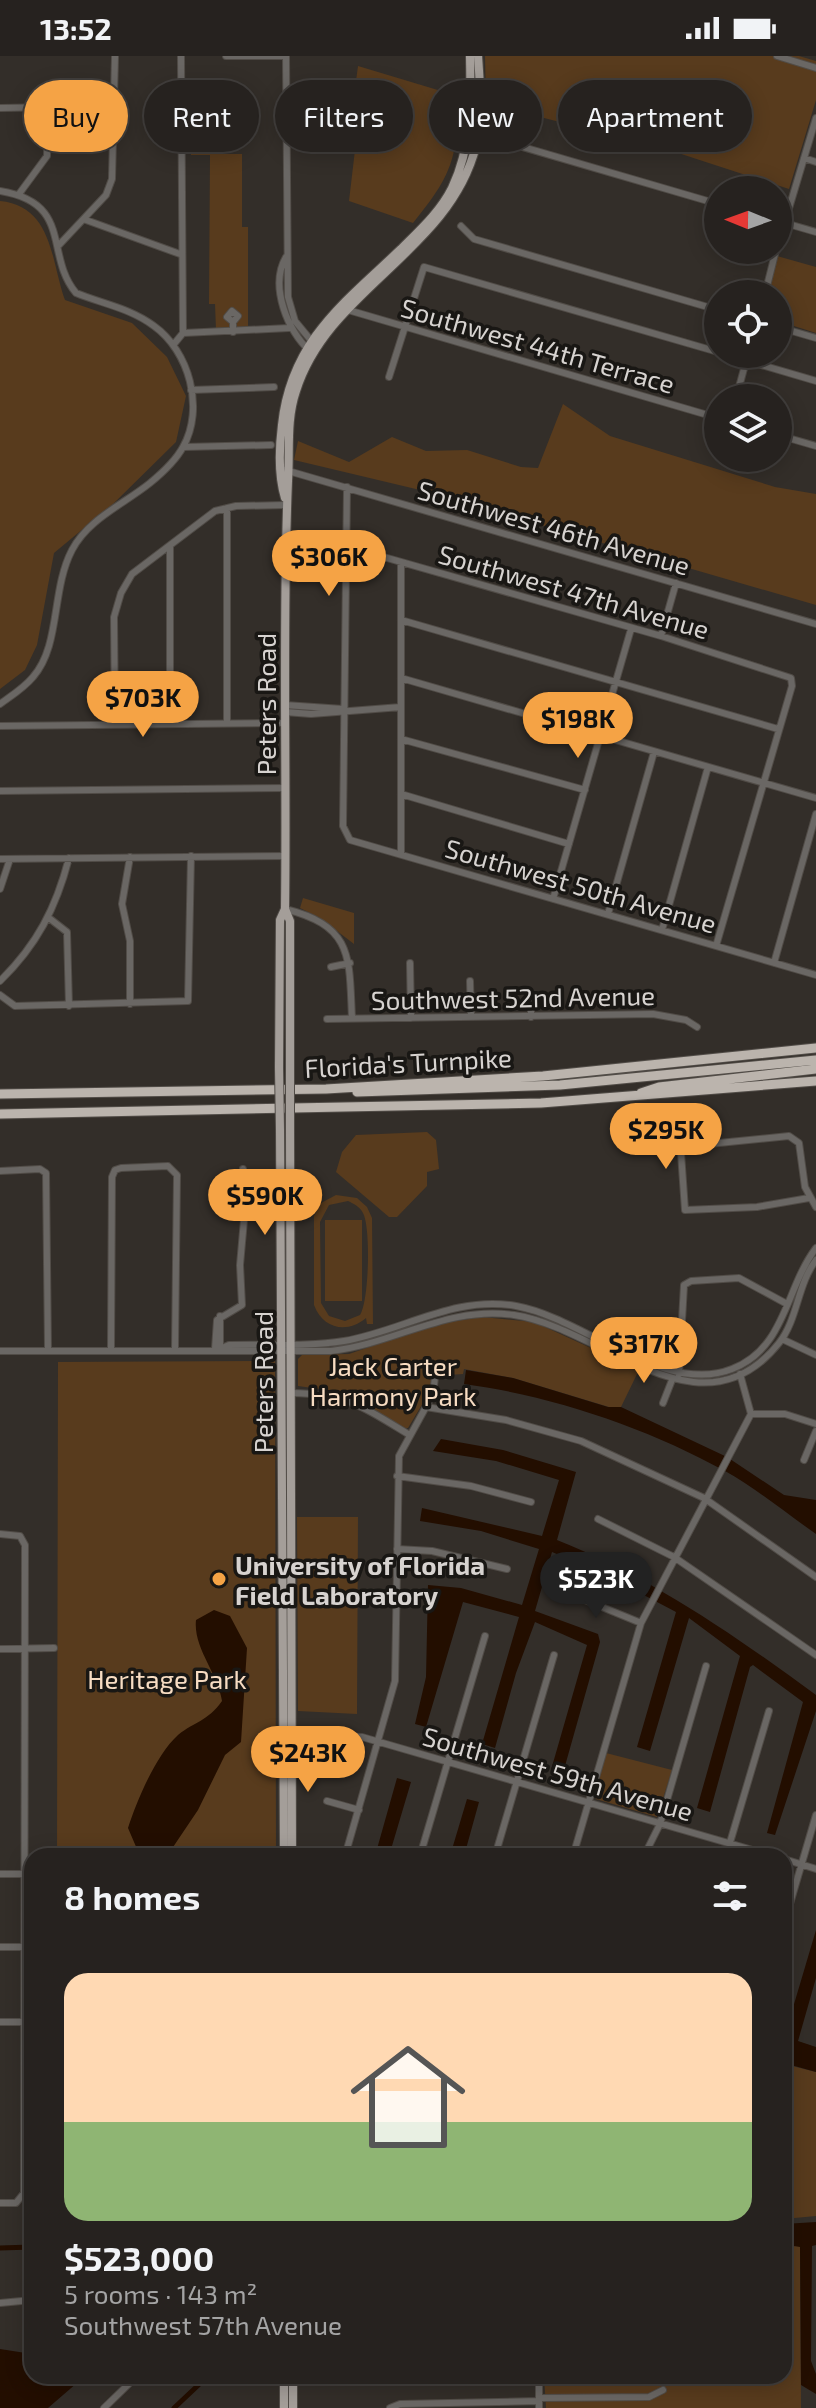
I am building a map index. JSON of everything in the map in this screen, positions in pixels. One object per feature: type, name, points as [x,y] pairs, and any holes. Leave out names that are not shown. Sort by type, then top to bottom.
[{"type":"highway","name":"Florida's Turnpike","points":[[0,1094],[326,1089],[543,1076],[816,1048]]},
{"type":"highway","points":[[326,1089],[374,1094],[560,1085],[816,1060]]},
{"type":"highway","points":[[626,1098],[659,1087],[816,1069]]},
{"type":"highway","name":"Florida's Turnpike","points":[[0,1114],[418,1107],[626,1098],[816,1081]]},
{"type":"main road","points":[[312,347],[360,287],[423,228],[451,189],[461,165],[470,125],[470,56]]},
{"type":"main road","points":[[312,347],[431,229],[466,177],[478,132],[478,56]]},
{"type":"main road","points":[[348,310],[360,287]]},
{"type":"main road","name":"Peters Road","points":[[292,1848],[288,1733],[286,1347],[279,1068],[280,920],[285,909],[286,856],[284,470],[291,410],[312,347]]},
{"type":"main road","name":"Peters Road","points":[[284,1848],[291,1393],[286,1347],[290,921],[285,909]]},
{"type":"main road","points":[[284,2384],[284,2408]]},
{"type":"main road","points":[[293,2384],[293,2408]]},
{"type":"street","points":[[115,56],[115,80]]},
{"type":"street","points":[[174,344],[183,333],[180,254],[181,56]]},
{"type":"street","points":[[226,56],[286,56],[286,257],[291,312],[312,347]]},
{"type":"street","points":[[777,56],[816,68]]},
{"type":"street","points":[[0,108],[24,108]]},
{"type":"street","points":[[792,191],[816,118]]},
{"type":"street","points":[[19,194],[47,152]]},
{"type":"street","points":[[59,245],[86,220],[106,195],[112,179],[113,152]]},
{"type":"street","points":[[540,152],[704,200]]},
{"type":"street","points":[[804,158],[816,162]]},
{"type":"street","points":[[0,191],[19,194],[49,219],[59,245],[61,269],[76,293],[127,310],[158,329],[174,344],[191,390],[184,447],[152,482],[106,512],[72,548],[59,582],[44,661],[34,677],[0,704]]},
{"type":"street","points":[[86,220],[180,254]]},
{"type":"street","points":[[792,225],[816,232]]},
{"type":"street","points":[[461,226],[474,239],[704,306]]},
{"type":"street","points":[[286,257],[282,263],[282,299],[289,328],[312,347]]},
{"type":"street","points":[[389,377],[424,267],[704,348]]},
{"type":"street","name":"Southwest 44th Terrace","points":[[348,310],[704,414]]},
{"type":"street","points":[[233,322],[233,332]]},
{"type":"street","points":[[183,333],[289,328]]},
{"type":"street","points":[[792,331],[816,338]]},
{"type":"street","points":[[779,368],[816,381]]},
{"type":"street","points":[[191,390],[274,387]]},
{"type":"street","points":[[792,439],[816,446]]},
{"type":"street","points":[[184,447],[271,445]]},
{"type":"street","name":"Southwest 46th Avenue","points":[[284,470],[816,624]]},
{"type":"street","points":[[343,709],[347,487]]},
{"type":"street","points":[[115,724],[114,617],[121,593],[148,559],[170,547],[215,511],[285,502]]},
{"type":"street","points":[[227,508],[227,723]]},
{"type":"street","name":"Southwest 47th Avenue","points":[[345,546],[661,636],[791,678],[792,686],[778,729]]},
{"type":"street","points":[[170,547],[170,724]]},
{"type":"street","points":[[401,562],[401,853]]},
{"type":"street","points":[[661,636],[676,583]]},
{"type":"street","points":[[401,620],[778,729],[716,946]]},
{"type":"street","points":[[553,899],[631,629]]},
{"type":"street","points":[[401,678],[816,798]]},
{"type":"street","points":[[285,708],[311,714],[343,709],[401,707]]},
{"type":"street","name":"Southwest 50th Avenue","points":[[343,709],[343,826],[350,840],[816,975]]},
{"type":"street","points":[[0,726],[285,723]]},
{"type":"street","points":[[401,739],[585,790]]},
{"type":"street","points":[[608,914],[654,752]]},
{"type":"street","points":[[662,930],[708,767]]},
{"type":"street","points":[[0,791],[286,788]]},
{"type":"street","points":[[401,794],[569,844]]},
{"type":"street","points":[[774,963],[816,814]]},
{"type":"street","points":[[0,995],[15,1006],[188,1001],[191,997],[191,856]]},
{"type":"street","points":[[0,859],[286,856]]},
{"type":"street","points":[[130,857],[122,904],[130,941],[130,1004]]},
{"type":"street","points":[[0,981],[29,950],[49,918],[69,858]]},
{"type":"street","points":[[0,889],[10,859]]},
{"type":"street","points":[[285,909],[322,921],[341,939],[350,963],[352,1018]]},
{"type":"street","points":[[49,918],[67,932],[69,1006]]},
{"type":"street","points":[[331,967],[350,963]]},
{"type":"street","points":[[410,963],[411,1018]]},
{"type":"street","points":[[470,981],[471,1017]]},
{"type":"street","points":[[531,999],[531,1017]]},
{"type":"street","name":"Southwest 52nd Avenue","points":[[327,1019],[653,1014],[686,1020],[697,1027]]},
{"type":"street","points":[[809,1198],[792,1203],[693,1212],[685,1210],[682,1203],[684,1148],[789,1136],[796,1139],[809,1198],[816,1207]]},
{"type":"street","points":[[111,1350],[112,1177],[115,1170],[168,1166],[174,1169],[175,1349]]},
{"type":"street","points":[[0,1171],[40,1169],[46,1173],[48,1350]]},
{"type":"street","points":[[218,1349],[220,1316],[242,1305],[240,1265],[247,1186],[243,1169]]},
{"type":"street","points":[[778,1338],[787,1304],[804,1264],[816,1248]]},
{"type":"street","points":[[0,1351],[218,1349],[229,1345],[286,1347],[343,1341],[435,1312],[503,1304],[558,1318],[676,1379],[738,1371],[778,1338],[816,1260]]},
{"type":"street","points":[[663,1403],[676,1379],[684,1285],[691,1281],[739,1278],[787,1304]]},
{"type":"street","points":[[778,1338],[816,1355]]},
{"type":"street","points":[[575,1848],[641,1623],[704,1498],[751,1414],[738,1371]]},
{"type":"street","points":[[347,1848],[396,1668],[399,1456],[408,1434],[426,1407],[435,1377]]},
{"type":"street","points":[[291,1393],[332,1394],[345,1398],[408,1434]]},
{"type":"street","points":[[426,1407],[506,1420],[581,1441],[704,1498],[816,1577]]},
{"type":"street","points":[[751,1414],[785,1414],[816,1424]]},
{"type":"street","points":[[804,1460],[816,1431]]},
{"type":"street","points":[[397,1476],[471,1486],[531,1502]]},
{"type":"street","points":[[598,1519],[674,1557],[816,1655]]},
{"type":"street","points":[[0,1534],[20,1536],[25,1545],[24,1947],[0,1947]]},
{"type":"street","points":[[397,1549],[432,1551],[507,1569]]},
{"type":"street","points":[[563,1591],[641,1623]]},
{"type":"street","points":[[422,1848],[485,1636]]},
{"type":"street","points":[[0,1649],[54,1648]]},
{"type":"street","points":[[497,1848],[554,1655]]},
{"type":"street","points":[[648,1848],[660,1824],[706,1666]]},
{"type":"street","points":[[728,1848],[769,1711]]},
{"type":"street","name":"Southwest 59th Avenue","points":[[288,1733],[338,1733],[378,1742],[747,1848]]},
{"type":"street","points":[[327,1801],[359,1810]]},
{"type":"street","points":[[792,1896],[816,1815]]},
{"type":"street","points":[[792,1861],[816,1869]]},
{"type":"street","points":[[0,1874],[23,1874]]},
{"type":"street","points":[[0,2022],[24,2022]]},
{"type":"street","points":[[0,2203],[21,2200],[24,2066]]},
{"type":"street","points":[[0,2303],[24,2301]]},
{"type":"street","points":[[104,2408],[129,2384]]},
{"type":"street","points":[[390,2408],[400,2404],[649,2397],[663,2390]]},
{"type":"green space","points":[[485,56],[799,56],[816,61],[816,100],[792,179],[792,176],[749,176],[675,152],[752,152],[752,80],[558,80],[558,121],[542,117],[542,80],[486,80]]},
{"type":"green space","points":[[358,66],[405,80],[356,80]]},
{"type":"green space","points":[[413,83],[429,87],[429,152],[454,152],[437,191],[413,223],[349,201],[355,152],[413,152]]},
{"type":"green space","points":[[191,152],[242,154],[242,227],[248,227],[248,329],[216,330],[215,304],[209,304],[210,155],[191,155]]},
{"type":"green space","points":[[0,201],[17,205],[31,213],[40,225],[52,253],[65,300],[132,323],[167,357],[186,396],[176,442],[113,504],[54,553],[37,645],[25,670],[0,689]]},
{"type":"green space","points":[[792,260],[816,267],[816,333],[792,325],[792,280],[771,280],[775,264],[792,264]]},
{"type":"green space","points":[[563,404],[610,436],[704,465],[704,472],[726,472],[775,487],[816,494],[816,605],[420,490],[294,460],[298,441],[349,462],[392,437],[426,451],[467,450],[521,467],[538,468]]},
{"type":"green space","points":[[303,898],[354,913],[354,944],[320,918],[300,908]]},
{"type":"green space","points":[[427,1132],[436,1140],[439,1169],[427,1172],[427,1186],[397,1217],[389,1217],[336,1172],[342,1152],[356,1135]]},
{"type":"green space","points":[[336,1195],[357,1198],[367,1207],[372,1218],[373,1324],[367,1324],[366,1318],[351,1326],[329,1324],[314,1305],[314,1216],[321,1203]],"holes":[[[348,1201],[361,1211],[366,1221],[368,1264],[360,1315],[345,1321],[329,1316],[321,1303],[320,1222],[329,1205]]]},
{"type":"green space","points":[[325,1220],[362,1220],[362,1301],[325,1301]]},
{"type":"green space","name":"Jack Carter Harmony Park","points":[[482,1317],[534,1322],[639,1370],[621,1407],[609,1407],[513,1378],[464,1369],[463,1374],[434,1376],[429,1393],[408,1428],[401,1429],[334,1391],[298,1386],[298,1359],[302,1355],[349,1354],[436,1324]]},
{"type":"green space","name":"Heritage Park","points":[[275,1361],[276,1848],[57,1848],[58,1362]]},
{"type":"green space","points":[[297,1517],[358,1517],[357,1714],[298,1711]]},
{"type":"green space","points":[[606,1753],[672,1770],[657,1817],[596,1799],[594,1793]]},
{"type":"green space","points":[[792,2066],[816,2072],[816,2216],[792,2218]]},
{"type":"green space","points":[[792,2246],[800,2246],[801,2408],[546,2408],[544,2384],[792,2384]]},
{"type":"shaded area","points":[[466,1370],[513,1378],[608,1407],[621,1407],[727,1457],[784,1495],[816,1500],[816,1534],[748,1485],[695,1455],[632,1428],[565,1405],[464,1384]]},
{"type":"shaded area","points":[[441,1439],[503,1450],[576,1472],[557,1540],[626,1572],[691,1609],[816,1695],[816,1711],[775,1835],[767,1833],[803,1702],[753,1665],[750,1667],[710,1812],[697,1808],[740,1656],[689,1618],[650,1751],[637,1747],[676,1612],[602,1573],[552,1552],[535,1611],[598,1634],[600,1642],[563,1773],[551,1770],[587,1645],[535,1622],[516,1673],[495,1748],[482,1744],[519,1617],[463,1602],[426,1727],[415,1724],[426,1677],[428,1585],[461,1588],[522,1605],[539,1549],[481,1531],[420,1521],[422,1508],[542,1536],[559,1480],[496,1461],[433,1451]]},
{"type":"shaded area","points":[[214,1610],[230,1616],[247,1648],[241,1742],[225,1755],[198,1810],[172,1848],[137,1848],[128,1828],[148,1778],[178,1735],[206,1717],[222,1701],[198,1641],[196,1620]]},
{"type":"shaded area","points":[[397,1778],[411,1782],[391,1848],[377,1848]]},
{"type":"shaded area","points":[[467,1799],[479,1802],[466,1848],[452,1848]]},
{"type":"shaded area","points":[[816,1930],[816,1978],[798,2041],[816,2047],[816,2072],[792,2065],[792,2011]]},
{"type":"shaded area","points":[[816,2222],[816,2245],[812,2246],[811,2361],[816,2374],[816,2394],[801,2385],[800,2247],[792,2246],[792,2224]]},
{"type":"shaded area","points":[[0,2349],[24,2353],[24,2384],[76,2384],[48,2408],[0,2408]]},
{"type":"waterway","points":[[0,2248],[24,2247]]},
{"type":"waterway","points":[[174,2408],[200,2384]]},
{"type":"place","name":"University of Florida Field Laboratory","points":[[219,1579]]}]
